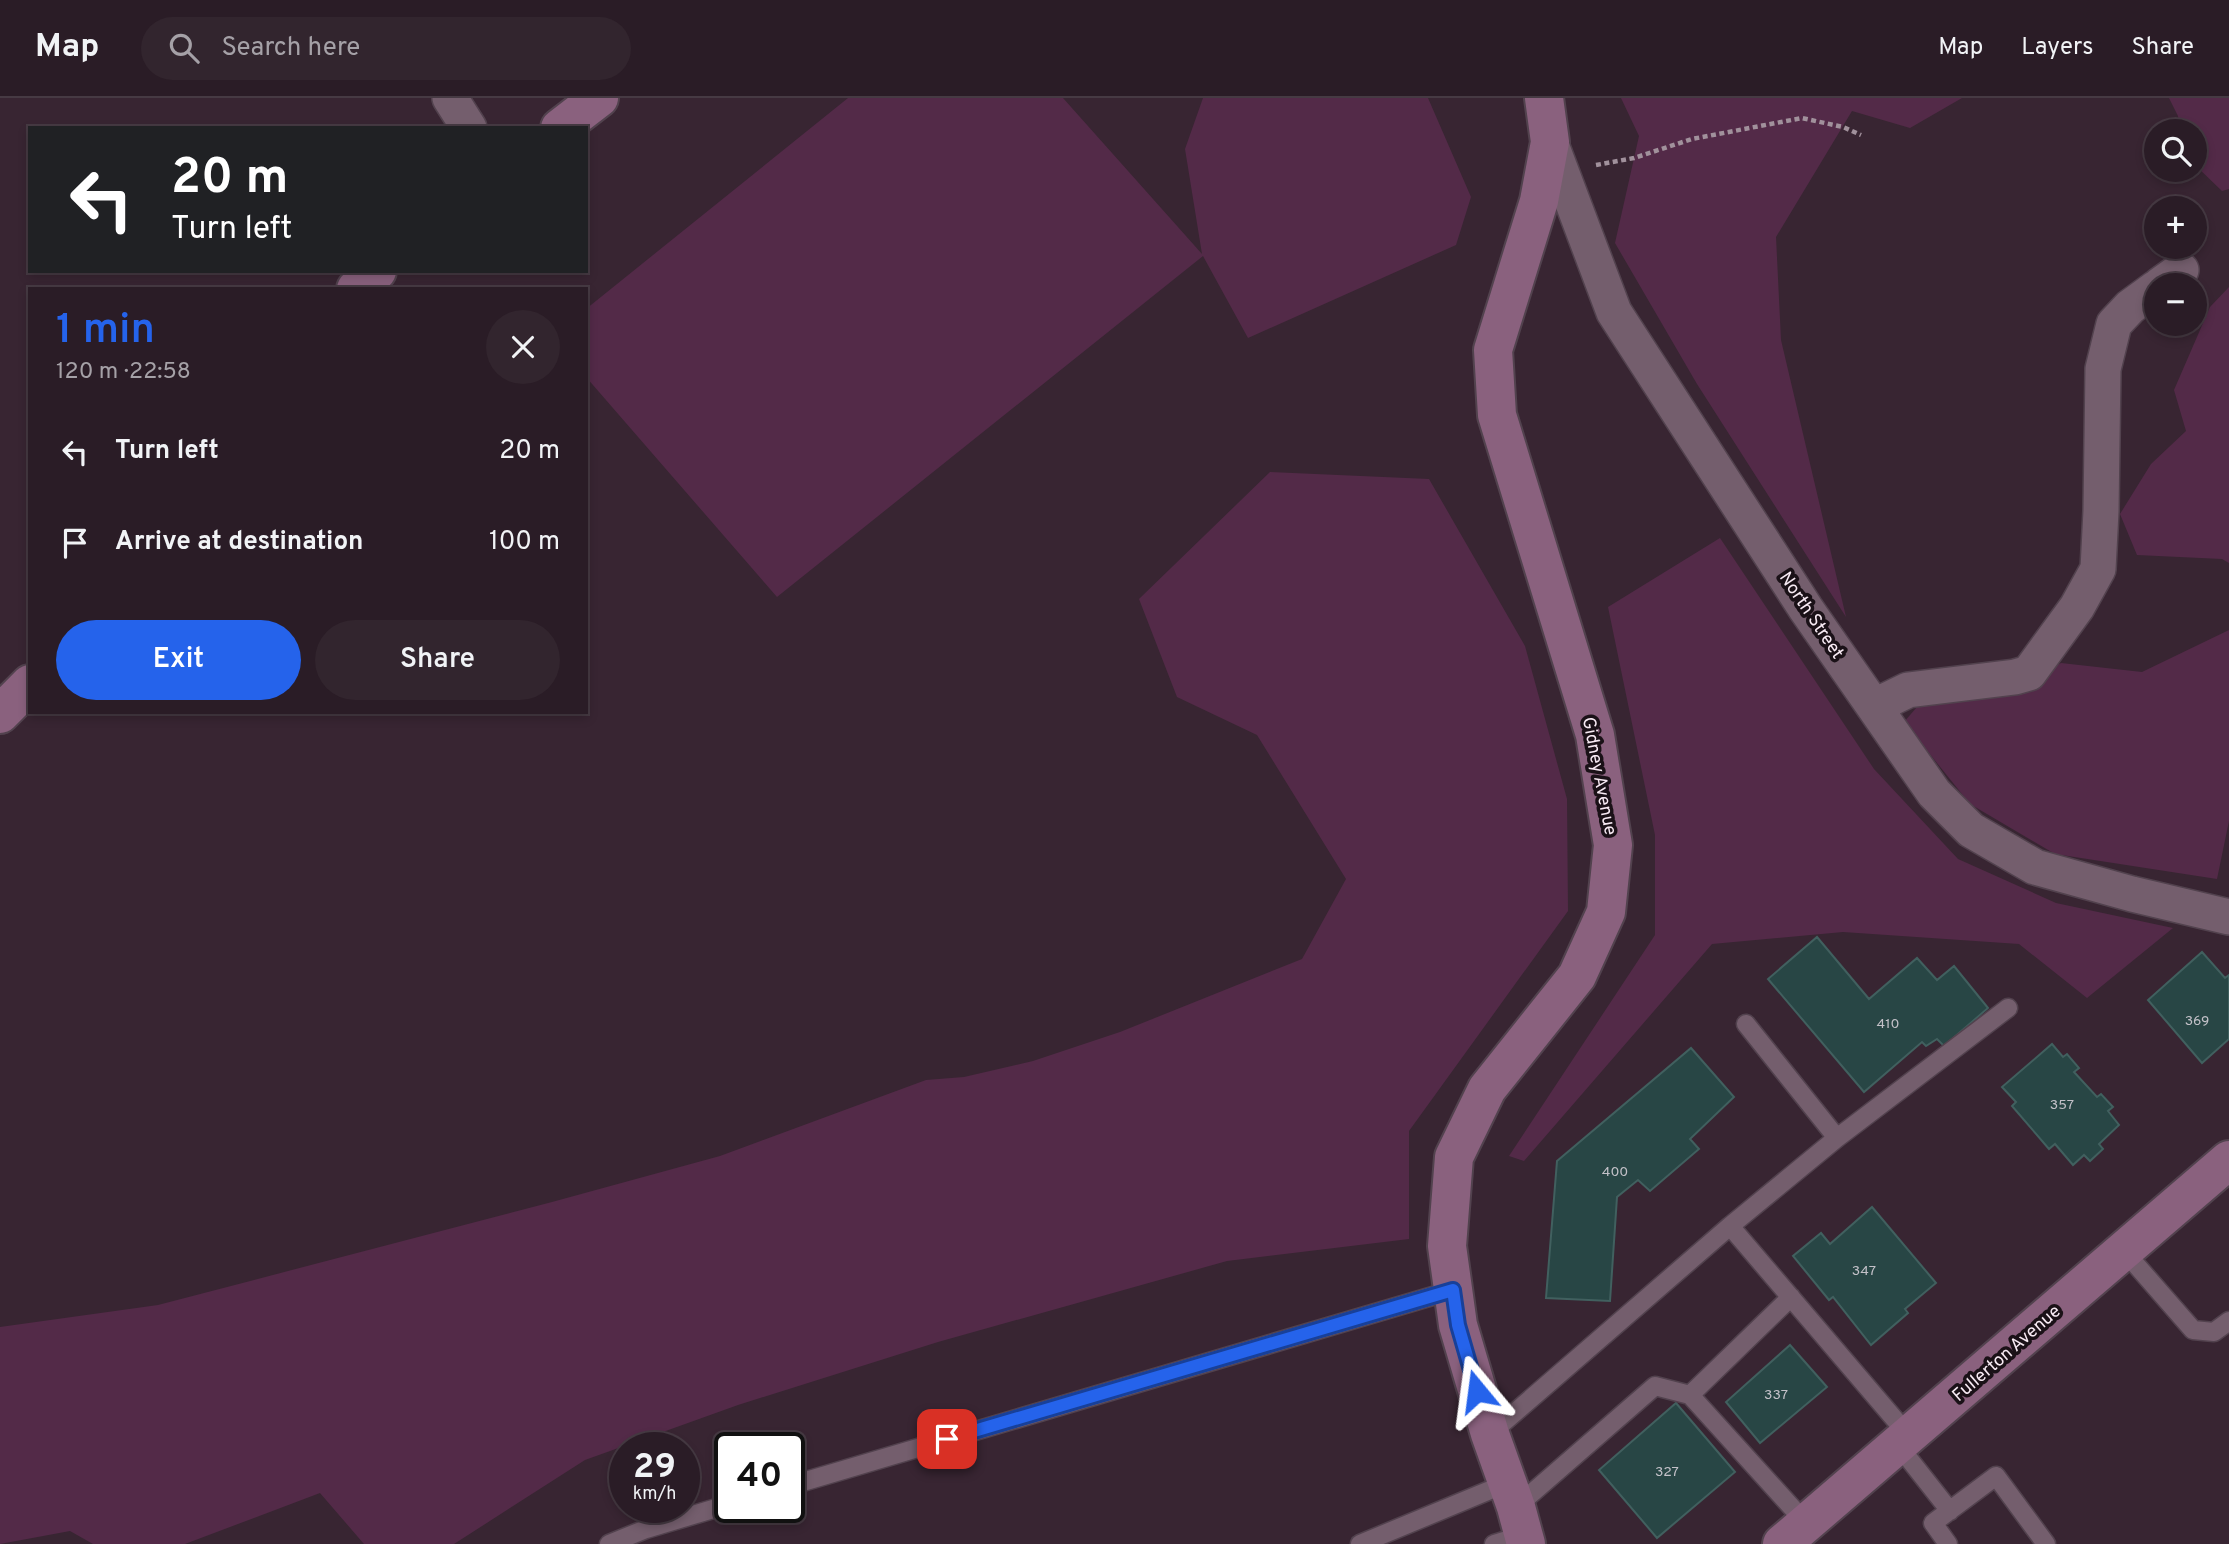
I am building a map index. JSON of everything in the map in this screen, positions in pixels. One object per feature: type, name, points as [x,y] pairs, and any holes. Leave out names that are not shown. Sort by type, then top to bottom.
[{"type":"street","points":[[450,98],[468,126]]},
{"type":"street","points":[[563,126],[599,98]]},
{"type":"street","name":"Gidney Avenue","points":[[1513,1523],[1458,1325],[1447,1247],[1454,1157],[1487,1089],[1577,976],[1606,912],[1613,845],[1595,735],[1497,415],[1493,350],[1555,158],[1544,98]]},
{"type":"street","name":"North Street","points":[[1555,158],[1614,312],[1806,609],[1934,793],[1971,830],[2035,867],[2229,917]]},
{"type":"street","points":[[358,287],[375,273]]},
{"type":"street","points":[[1875,706],[1908,690],[2029,673],[2077,607],[2098,569],[2103,369],[2114,324],[2144,297]]},
{"type":"street","points":[[0,714],[28,686]]},
{"type":"street","name":"Fullerton Avenue","points":[[1794,1534],[2229,1160]]},
{"type":"lane","points":[[1490,1434],[1730,1226],[1837,1138],[2008,1007]]},
{"type":"lane","points":[[1746,1024],[1837,1138]]},
{"type":"lane","points":[[1730,1226],[1791,1297],[1903,1440],[1950,1511]]},
{"type":"lane","points":[[2124,1251],[2193,1330],[2214,1332],[2229,1321]]},
{"type":"lane","points":[[805,1481],[1453,1290]]},
{"type":"lane","points":[[1690,1395],[1791,1297]]},
{"type":"lane","points":[[1360,1544],[1513,1523],[1655,1386],[1690,1395],[1794,1534]]},
{"type":"lane","points":[[1948,1544],[1933,1522],[1996,1476],[2046,1544]]},
{"type":"lane","points":[[609,1544],[646,1529],[714,1509]]},
{"type":"path","points":[[1555,158],[1634,158],[1692,139],[1802,118],[1843,127],[1861,135]]},
{"type":"shaded area","points":[[848,98],[1063,98],[1202,254],[1185,149],[1203,98],[1428,98],[1471,197],[1456,245],[1248,338],[1203,256],[777,597],[588,379],[588,307]]},
{"type":"shaded area","points":[[1621,98],[1962,98],[1910,128],[1852,111],[1776,237],[1781,340],[1846,617],[1697,384],[1615,243],[1639,136]]},
{"type":"shaded area","points":[[2169,98],[2229,98],[2229,189],[2222,191],[2207,177],[2207,119],[2178,119]]},
{"type":"shaded area","points":[[2229,287],[2229,563],[2222,559],[2137,555],[2120,514],[2151,464],[2186,431],[2174,390],[2197,336],[2207,336],[2207,314]]},
{"type":"shaded area","points":[[1270,472],[1429,479],[1525,646],[1567,799],[1568,911],[1409,1131],[1409,1239],[1227,1261],[938,1342],[738,1405],[663,1432],[609,1432],[609,1451],[585,1460],[454,1544],[364,1544],[320,1493],[185,1544],[93,1544],[70,1531],[0,1544],[0,1327],[158,1305],[720,1156],[926,1080],[964,1077],[1033,1061],[1120,1032],[1302,959],[1346,879],[1257,735],[1177,697],[1139,599]]},
{"type":"shaded area","points":[[1720,538],[1874,769],[1958,859],[2056,903],[2173,928],[2087,998],[2019,944],[1843,932],[1712,944],[1524,1161],[1509,1156],[1655,935],[1655,835],[1608,607]]},
{"type":"shaded area","points":[[2229,630],[2229,821],[2217,879],[2055,854],[1970,804],[1904,722],[1923,700],[2027,684],[2061,663],[2142,672]]},
{"type":"building","points":[[1817,937],[1869,999],[1917,958],[1937,980],[1954,966],[1988,1008],[1944,1046],[1937,1039],[1926,1046],[1922,1042],[1864,1092],[1768,979]]},
{"type":"building","points":[[2202,952],[2225,978],[2229,975],[2229,1039],[2202,1063],[2148,1000]]},
{"type":"building","points":[[2052,1044],[2063,1057],[2067,1054],[2079,1068],[2074,1072],[2097,1097],[2101,1094],[2113,1107],[2108,1111],[2119,1125],[2099,1144],[2103,1149],[2090,1161],[2084,1155],[2073,1165],[2055,1144],[2049,1149],[2012,1106],[2016,1102],[2002,1087]]},
{"type":"building","points":[[1691,1048],[1734,1097],[1690,1139],[1699,1149],[1650,1191],[1638,1180],[1617,1197],[1610,1301],[1546,1298],[1557,1161]]},
{"type":"building","points":[[1872,1207],[1936,1283],[1905,1309],[1908,1313],[1871,1345],[1833,1297],[1829,1300],[1793,1256],[1821,1233],[1830,1244]]},
{"type":"building","points":[[1790,1345],[1827,1387],[1760,1443],[1726,1402]]},
{"type":"building","points":[[1676,1403],[1735,1472],[1657,1538],[1599,1470]]},
{"type":"route","points":[[947,1439],[1453,1290],[1458,1325],[1477,1391]]}]
